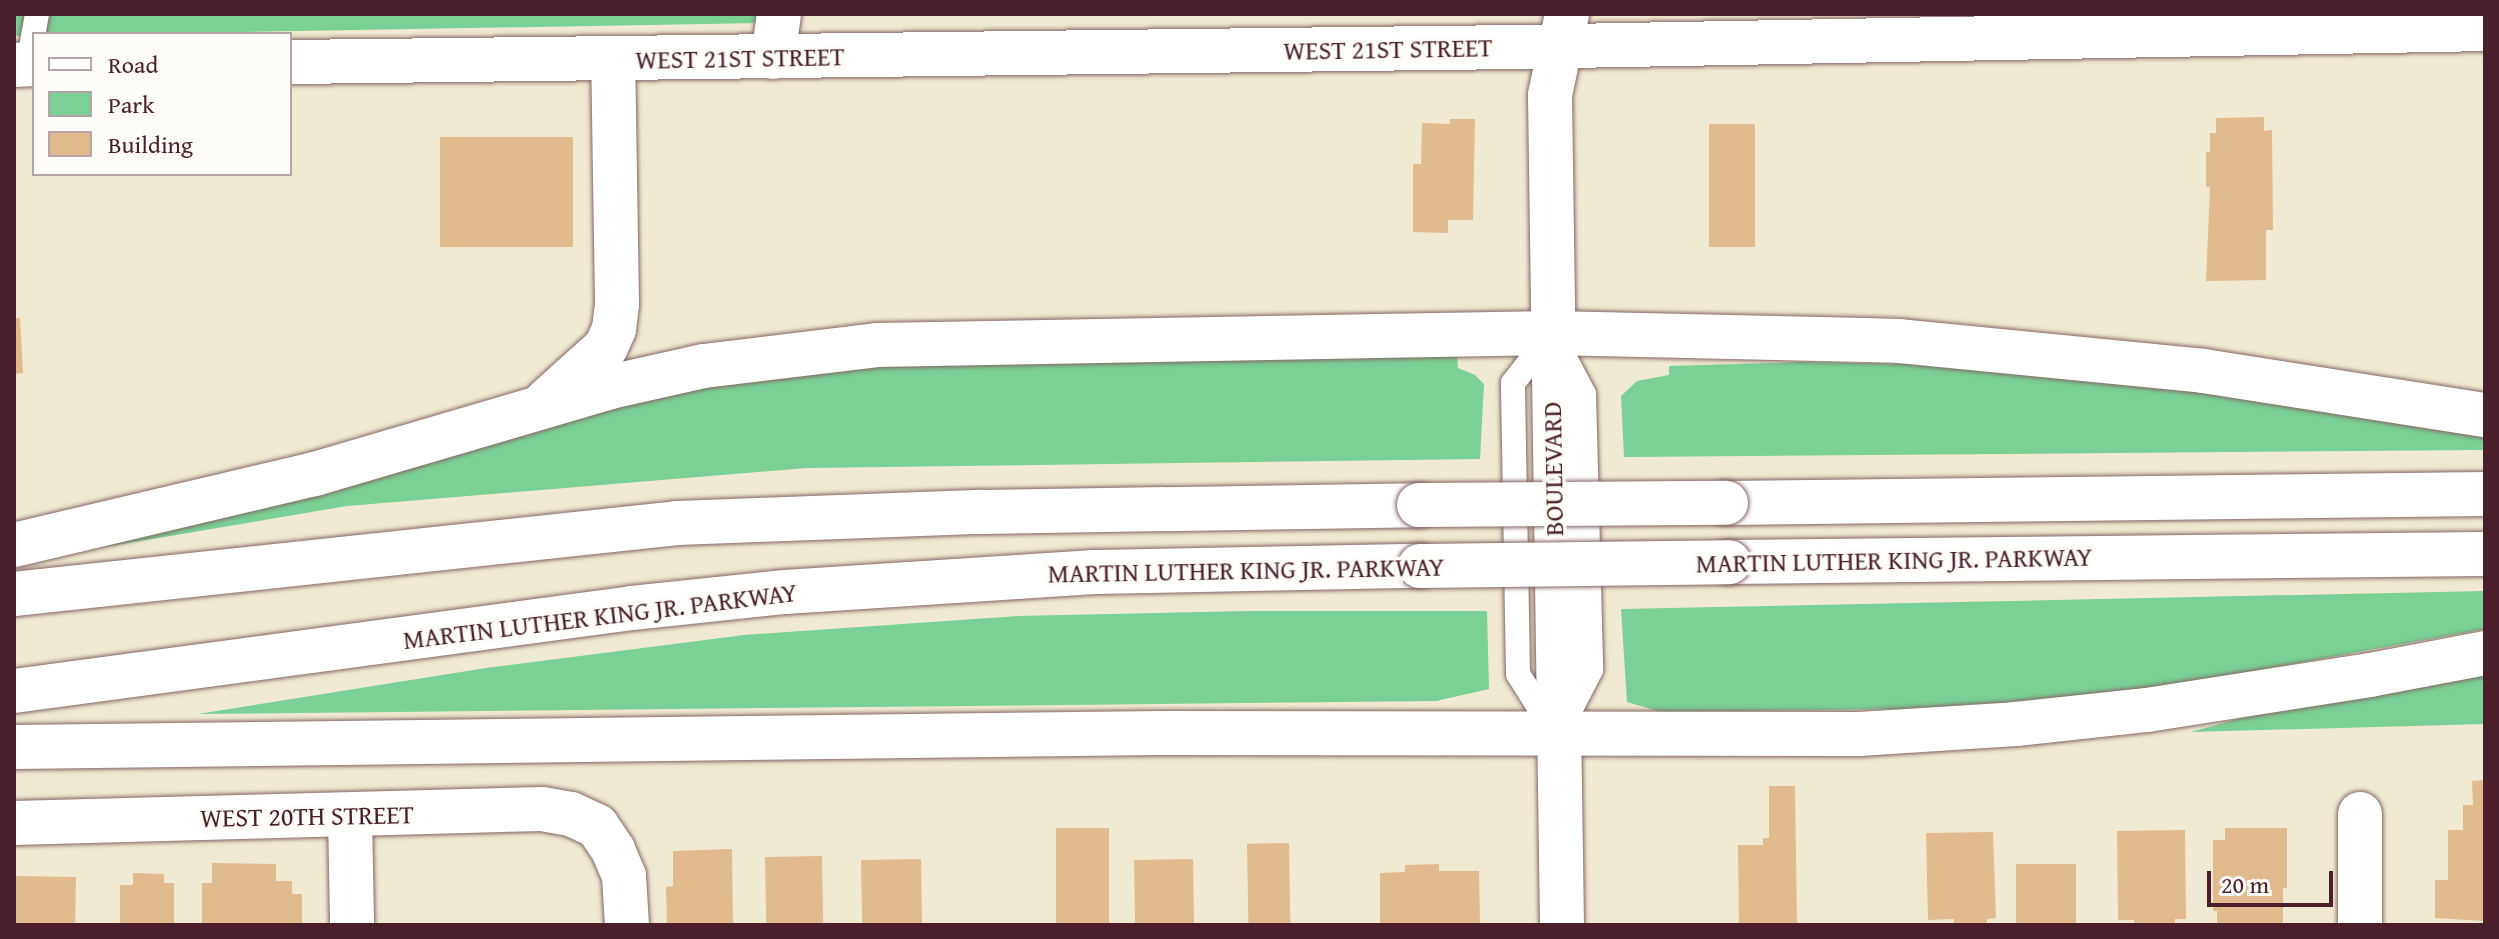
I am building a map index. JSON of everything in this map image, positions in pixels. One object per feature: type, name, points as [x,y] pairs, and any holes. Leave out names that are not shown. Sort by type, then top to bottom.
[{"type":"main road","points":[[773,57],[779,14]]},
{"type":"main road","name":"WEST 21ST STREET","points":[[292,62],[773,57],[1563,30],[2485,29]]},
{"type":"main road","name":"BOULEVARD","points":[[1562,925],[1550,95],[1563,30]]},
{"type":"main road","points":[[537,409],[606,347],[614,329],[617,303],[613,60]]},
{"type":"main road","points":[[14,545],[315,474],[537,409],[704,366],[877,345],[1552,333],[1795,337],[1998,350],[2203,371],[2485,415]]},
{"type":"main road","points":[[14,594],[677,523],[982,512],[2485,494]]},
{"type":"main road","name":"MARTIN LUTHER KING JR. PARKWAY","points":[[14,691],[632,608],[785,592],[1094,572],[2485,554]]},
{"type":"main road","points":[[14,747],[1146,733],[1557,736],[1859,734],[2016,724],[2270,692],[2485,653]]},
{"type":"main road","name":"WEST 20TH STREET","points":[[14,823],[542,809],[571,814],[597,826],[613,850],[624,876],[627,925]]},
{"type":"main road","points":[[2360,814],[2360,925]]},
{"type":"main road","points":[[350,816],[352,925]]},
{"type":"lane","points":[[25,64],[32,35]]},
{"type":"green space","points":[[14,14],[761,14],[760,23],[244,32],[32,32],[32,36],[14,36]]},
{"type":"green space","points":[[1457,354],[1458,368],[1475,375],[1484,384],[1480,459],[807,468],[347,506],[99,548],[596,403],[872,356]]},
{"type":"green space","points":[[1801,362],[1909,364],[2119,379],[2485,431],[2485,450],[1624,457],[1621,396],[1637,381],[1669,375],[1669,366]]},
{"type":"green space","points":[[2485,591],[2485,629],[2184,684],[2052,699],[1902,709],[1661,712],[1627,702],[1621,609]]},
{"type":"green space","points":[[1248,611],[1487,611],[1489,689],[1436,701],[198,714],[486,668],[744,635],[1018,616]]},
{"type":"green space","points":[[2452,673],[2485,676],[2485,724],[2191,732],[2295,703]]},
{"type":"building","points":[[2264,117],[2264,131],[2272,130],[2273,230],[2266,230],[2266,280],[2206,281],[2210,187],[2206,187],[2206,152],[2210,152],[2210,133],[2216,133],[2216,118]]},
{"type":"building","points":[[1450,119],[1475,119],[1473,220],[1448,220],[1448,233],[1413,232],[1413,164],[1421,164],[1422,123],[1450,124]]},
{"type":"building","points":[[1709,124],[1755,124],[1755,247],[1709,247]]},
{"type":"building","points":[[440,137],[573,137],[573,247],[440,247]]},
{"type":"building","points":[[14,318],[20,318],[23,373],[14,374]]},
{"type":"building","points":[[2485,780],[2485,918],[2482,921],[2435,918],[2435,880],[2448,880],[2448,830],[2463,830],[2463,805],[2473,805],[2472,781]]},
{"type":"building","points":[[1769,786],[1795,786],[1797,925],[1739,925],[1738,845],[1763,845],[1763,838],[1769,838]]},
{"type":"building","points":[[1056,828],[1109,828],[1109,925],[1056,925]]},
{"type":"building","points":[[2225,828],[2287,828],[2287,888],[2283,888],[2283,924],[2217,924],[2217,911],[2213,911],[2213,840],[2225,840]]},
{"type":"building","points":[[2185,830],[2186,919],[2175,919],[2175,925],[2134,925],[2134,920],[2118,920],[2117,831]]},
{"type":"building","points":[[1993,832],[1996,918],[1987,919],[1987,925],[1954,925],[1954,919],[1928,920],[1926,833]]},
{"type":"building","points":[[1289,843],[1290,925],[1248,925],[1247,844]]},
{"type":"building","points":[[732,849],[733,925],[667,924],[666,887],[673,886],[673,851]]},
{"type":"building","points":[[822,856],[823,925],[766,925],[765,857]]},
{"type":"building","points":[[921,859],[922,925],[862,925],[861,860]]},
{"type":"building","points":[[1193,859],[1194,925],[1135,925],[1134,860]]},
{"type":"building","points":[[212,863],[276,864],[276,881],[292,881],[292,894],[302,894],[302,924],[202,925],[202,883],[212,883]]},
{"type":"building","points":[[1439,864],[1439,871],[1479,871],[1480,925],[1380,925],[1380,873],[1405,872],[1405,865]]},
{"type":"building","points":[[2016,864],[2076,864],[2076,925],[2016,925]]},
{"type":"building","points":[[133,873],[164,874],[164,883],[174,883],[174,925],[120,925],[120,885],[133,885]]},
{"type":"building","points":[[14,876],[76,877],[75,925],[14,925]]}]
